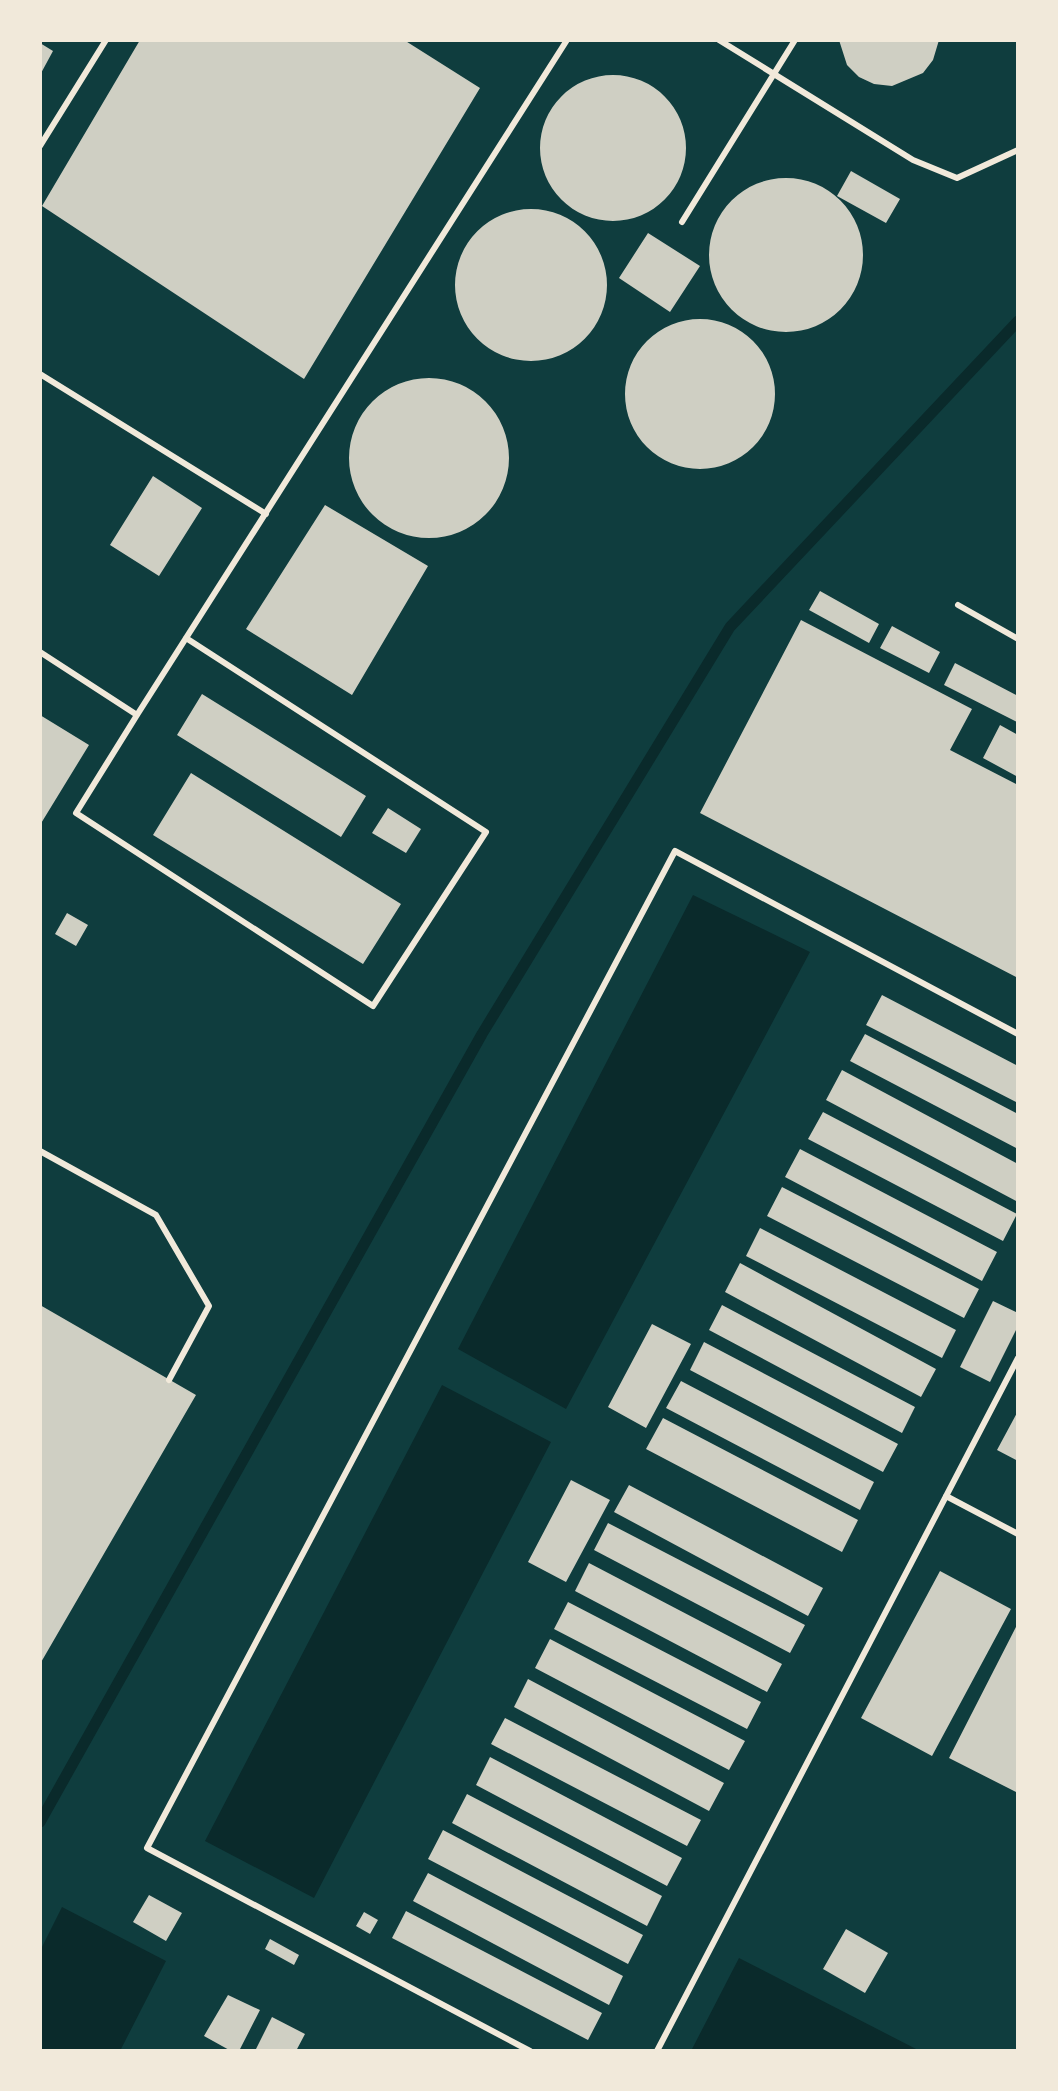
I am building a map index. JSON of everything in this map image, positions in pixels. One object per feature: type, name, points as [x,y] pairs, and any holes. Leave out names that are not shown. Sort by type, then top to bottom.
[{"type":"lane","points":[[40,146],[106,40]]},
{"type":"lane","points":[[186,638],[486,832],[373,1006],[76,813],[137,715],[186,638],[266,514],[567,40]]},
{"type":"lane","points":[[719,40],[913,160],[957,178],[1018,150]]},
{"type":"lane","points":[[682,222],[795,40]]},
{"type":"lane","points":[[40,374],[266,514]]},
{"type":"lane","points":[[958,605],[1018,639]]},
{"type":"lane","points":[[40,652],[137,715]]},
{"type":"lane","points":[[530,2051],[147,1848],[675,851],[1018,1034]]},
{"type":"lane","points":[[40,1151],[156,1215],[209,1306],[169,1380]]},
{"type":"lane","points":[[657,2051],[1018,1358]]},
{"type":"lane","points":[[946,1496],[1018,1534]]},
{"type":"water","points":[[693,895],[810,952],[566,1409],[458,1349]]},
{"type":"water","points":[[442,1385],[551,1442],[314,1898],[205,1841]]},
{"type":"water","points":[[62,1907],[166,1961],[120,2051],[40,2051],[40,1951]]},
{"type":"water","points":[[739,1958],[920,2051],[691,2051]]},
{"type":"building","points":[[140,40],[404,40],[480,88],[304,379],[42,206]]},
{"type":"building","points":[[839,40],[939,40],[933,60],[923,73],[892,86],[874,84],[859,77],[847,65]]},
{"type":"building","points":[[40,43],[53,51],[40,75]]},
{"type":"building","points":[[613,75],[641,80],[665,96],[681,120],[686,148],[681,176],[665,200],[641,216],[613,221],[585,216],[561,200],[545,176],[540,148],[545,120],[561,96],[585,80]]},
{"type":"building","points":[[851,171],[900,199],[886,223],[837,196]]},
{"type":"building","points":[[786,178],[815,184],[840,201],[857,226],[863,255],[857,284],[840,309],[815,326],[786,332],[757,326],[732,309],[715,284],[709,255],[715,226],[732,201],[757,184]]},
{"type":"building","points":[[531,209],[560,215],[585,231],[601,256],[607,285],[601,314],[585,339],[560,355],[531,361],[502,355],[477,339],[461,314],[455,285],[461,256],[477,231],[502,215]]},
{"type":"building","points":[[648,233],[700,266],[670,312],[619,278]]},
{"type":"building","points":[[700,319],[729,325],[753,341],[769,365],[775,394],[769,423],[753,447],[729,463],[700,469],[671,463],[647,447],[631,423],[625,394],[631,365],[647,341],[671,325]]},
{"type":"building","points":[[429,378],[459,385],[485,402],[502,428],[509,458],[502,488],[485,514],[459,531],[429,538],[399,531],[373,514],[356,488],[349,458],[356,428],[373,402],[399,385]]},
{"type":"building","points":[[153,476],[202,508],[159,576],[110,545]]},
{"type":"building","points":[[325,505],[428,566],[352,695],[246,629]]},
{"type":"building","points":[[820,591],[879,624],[869,643],[809,610]]},
{"type":"building","points":[[801,620],[972,709],[950,750],[1018,785],[1018,978],[700,813]]},
{"type":"building","points":[[892,626],[940,652],[929,673],[880,648]]},
{"type":"building","points":[[955,663],[1018,696],[1017,722],[944,685]]},
{"type":"building","points":[[202,694],[366,796],[341,837],[177,735]]},
{"type":"building","points":[[40,715],[89,745],[40,825]]},
{"type":"building","points":[[1000,725],[1018,735],[1018,777],[983,758]]},
{"type":"building","points":[[191,773],[401,904],[363,964],[153,835]]},
{"type":"building","points":[[388,808],[421,829],[406,853],[372,833]]},
{"type":"building","points":[[67,913],[88,925],[76,946],[55,934]]},
{"type":"building","points":[[882,995],[1018,1066],[1018,1103],[866,1025]]},
{"type":"building","points":[[865,1034],[1018,1114],[1018,1149],[850,1061]]},
{"type":"building","points":[[842,1070],[1018,1164],[1018,1202],[826,1100]]},
{"type":"building","points":[[823,1112],[1017,1214],[1003,1241],[808,1139]]},
{"type":"building","points":[[800,1149],[997,1252],[982,1281],[785,1177]]},
{"type":"building","points":[[782,1187],[979,1289],[964,1318],[767,1216]]},
{"type":"building","points":[[760,1228],[956,1330],[942,1358],[746,1256]]},
{"type":"building","points":[[740,1263],[936,1369],[921,1397],[725,1292]]},
{"type":"building","points":[[993,1301],[1018,1313],[1018,1326],[990,1382],[960,1367]]},
{"type":"building","points":[[40,1305],[196,1395],[40,1664]]},
{"type":"building","points":[[722,1305],[915,1407],[902,1433],[709,1330]]},
{"type":"building","points":[[652,1324],[691,1344],[646,1428],[608,1407]]},
{"type":"building","points":[[704,1342],[898,1444],[883,1472],[690,1370]]},
{"type":"building","points":[[681,1381],[874,1482],[860,1510],[666,1408]]},
{"type":"building","points":[[1018,1411],[1018,1461],[997,1450]]},
{"type":"building","points":[[663,1418],[858,1520],[842,1552],[646,1449]]},
{"type":"building","points":[[571,1480],[610,1500],[566,1582],[528,1562]]},
{"type":"building","points":[[629,1485],[823,1588],[808,1616],[614,1512]]},
{"type":"building","points":[[608,1523],[805,1625],[790,1653],[594,1550]]},
{"type":"building","points":[[589,1563],[782,1664],[767,1692],[575,1591]]},
{"type":"building","points":[[940,1571],[1011,1609],[932,1756],[861,1718]]},
{"type":"building","points":[[568,1602],[761,1702],[747,1729],[554,1629]]},
{"type":"building","points":[[1018,1623],[1018,1793],[949,1758]]},
{"type":"building","points":[[550,1639],[745,1741],[729,1770],[535,1668]]},
{"type":"building","points":[[528,1679],[724,1783],[709,1811],[514,1707]]},
{"type":"building","points":[[505,1718],[701,1820],[687,1846],[491,1744]]},
{"type":"building","points":[[490,1757],[682,1858],[667,1886],[476,1785]]},
{"type":"building","points":[[467,1794],[662,1896],[647,1926],[452,1823]]},
{"type":"building","points":[[443,1830],[643,1935],[628,1964],[428,1859]]},
{"type":"building","points":[[428,1873],[623,1976],[609,2005],[413,1901]]},
{"type":"building","points":[[149,1895],[182,1913],[166,1941],[133,1922]]},
{"type":"building","points":[[406,1911],[602,2013],[588,2040],[392,1938]]},
{"type":"building","points":[[364,1912],[378,1920],[370,1934],[356,1926]]},
{"type":"building","points":[[846,1929],[888,1953],[865,1993],[823,1969]]},
{"type":"building","points":[[270,1939],[299,1955],[294,1965],[265,1949]]},
{"type":"building","points":[[228,1995],[260,2010],[239,2051],[231,2051],[204,2036]]},
{"type":"building","points":[[272,2017],[305,2034],[296,2051],[255,2051]]},
{"type":"waterway","points":[[40,1822],[482,1034],[730,627],[1018,321]]}]
